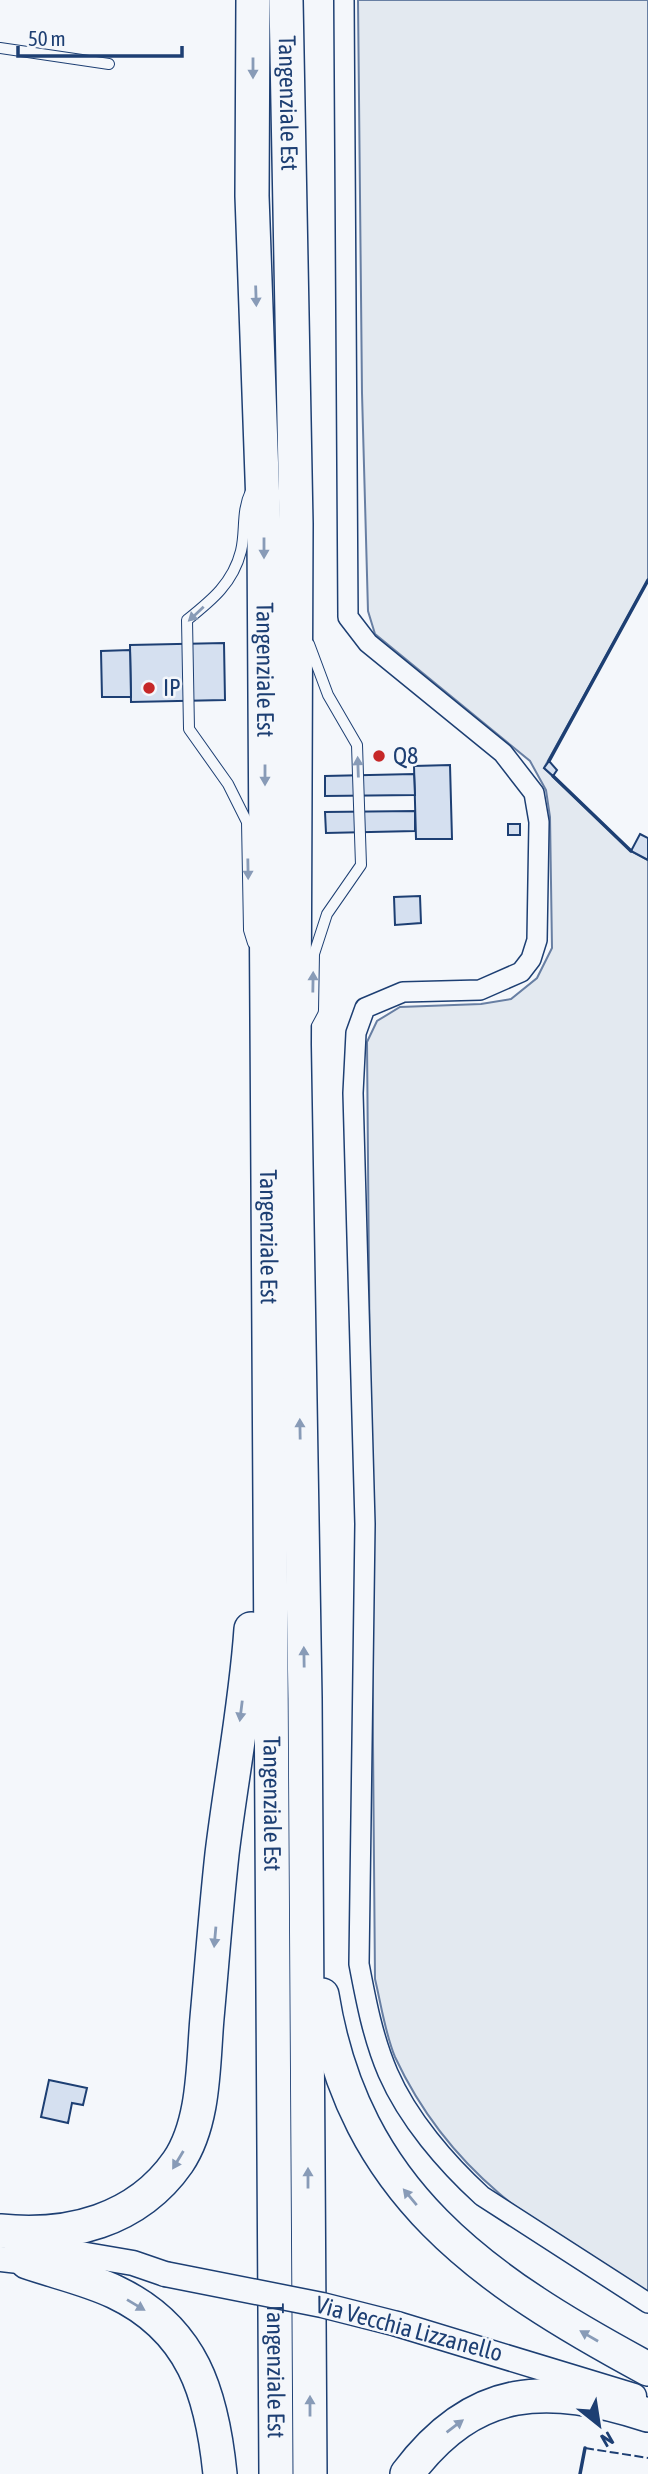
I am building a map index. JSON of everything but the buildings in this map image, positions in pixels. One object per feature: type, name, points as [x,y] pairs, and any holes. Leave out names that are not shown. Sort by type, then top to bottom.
[{"type":"highway","name":"Tangenziale Est","points":[[253,0],[253,196],[262,469],[276,2474]]},
{"type":"highway","name":"Tangenziale Est","points":[[286,0],[296,524],[294,1045],[305,1698],[310,2474]]},
{"type":"highway","points":[[0,2231],[73,2230],[120,2213],[160,2184],[179,2160],[191,2133],[202,2074],[222,1854],[251,1633],[258,1344],[267,1302]]},
{"type":"highway","points":[[305,1698],[319,1753],[321,1990],[332,2045],[359,2116],[390,2171],[412,2199],[461,2249],[523,2297],[648,2369]]},
{"type":"highway","points":[[14,2261],[114,2291],[149,2312],[174,2335],[193,2361],[206,2394],[220,2474]]},
{"type":"highway","points":[[407,2474],[430,2446],[459,2422],[494,2404],[529,2395],[600,2400],[648,2415]]},
{"type":"street","points":[[344,0],[348,617],[357,633],[368,643],[503,753],[534,793],[539,822],[537,940],[531,959],[521,972],[480,990],[403,992],[380,1000],[365,1008],[356,1033],[354,1093],[365,1524],[359,1964],[372,2029],[389,2075],[422,2129],[462,2177],[482,2196],[648,2303]]},
{"type":"street","name":"Via Vecchia Lizzanello","points":[[0,2240],[133,2263],[166,2274],[322,2305],[542,2366],[648,2401]]},
{"type":"street","name":"Via Vecchia Lizzanello","points":[[14,2261],[136,2275],[166,2274]]},
{"type":"lane","points":[[0,48],[110,64]]},
{"type":"lane","points":[[262,469],[243,508],[241,551],[224,590],[187,620],[189,729],[228,784],[247,822],[249,930],[266,985]]},
{"type":"lane","points":[[296,524],[309,568]]},
{"type":"lane","points":[[294,1045],[313,1010],[314,954],[327,914],[361,865],[357,745],[328,695],[309,647],[309,634]]},
{"type":"shaded area","points":[[358,0],[648,0],[648,580],[544,768],[631,851],[648,860],[648,2292],[534,2221],[471,2167],[443,2135],[417,2099],[395,2057],[375,1979],[367,1042],[377,1021],[400,1007],[481,1004],[511,999],[537,978],[552,948],[550,817],[546,790],[530,761],[375,634],[368,611],[362,393]]},
{"type":"fence","points":[[585,2448],[648,2458]]},
{"type":"wall","points":[[549,761],[648,580]]},
{"type":"wall","points":[[553,776],[631,851]]},
{"type":"wall","points":[[580,2474],[585,2448]]},
{"type":"place","name":"IP","points":[[149,688]]},
{"type":"place","name":"Q8","points":[[379,756]]}]
